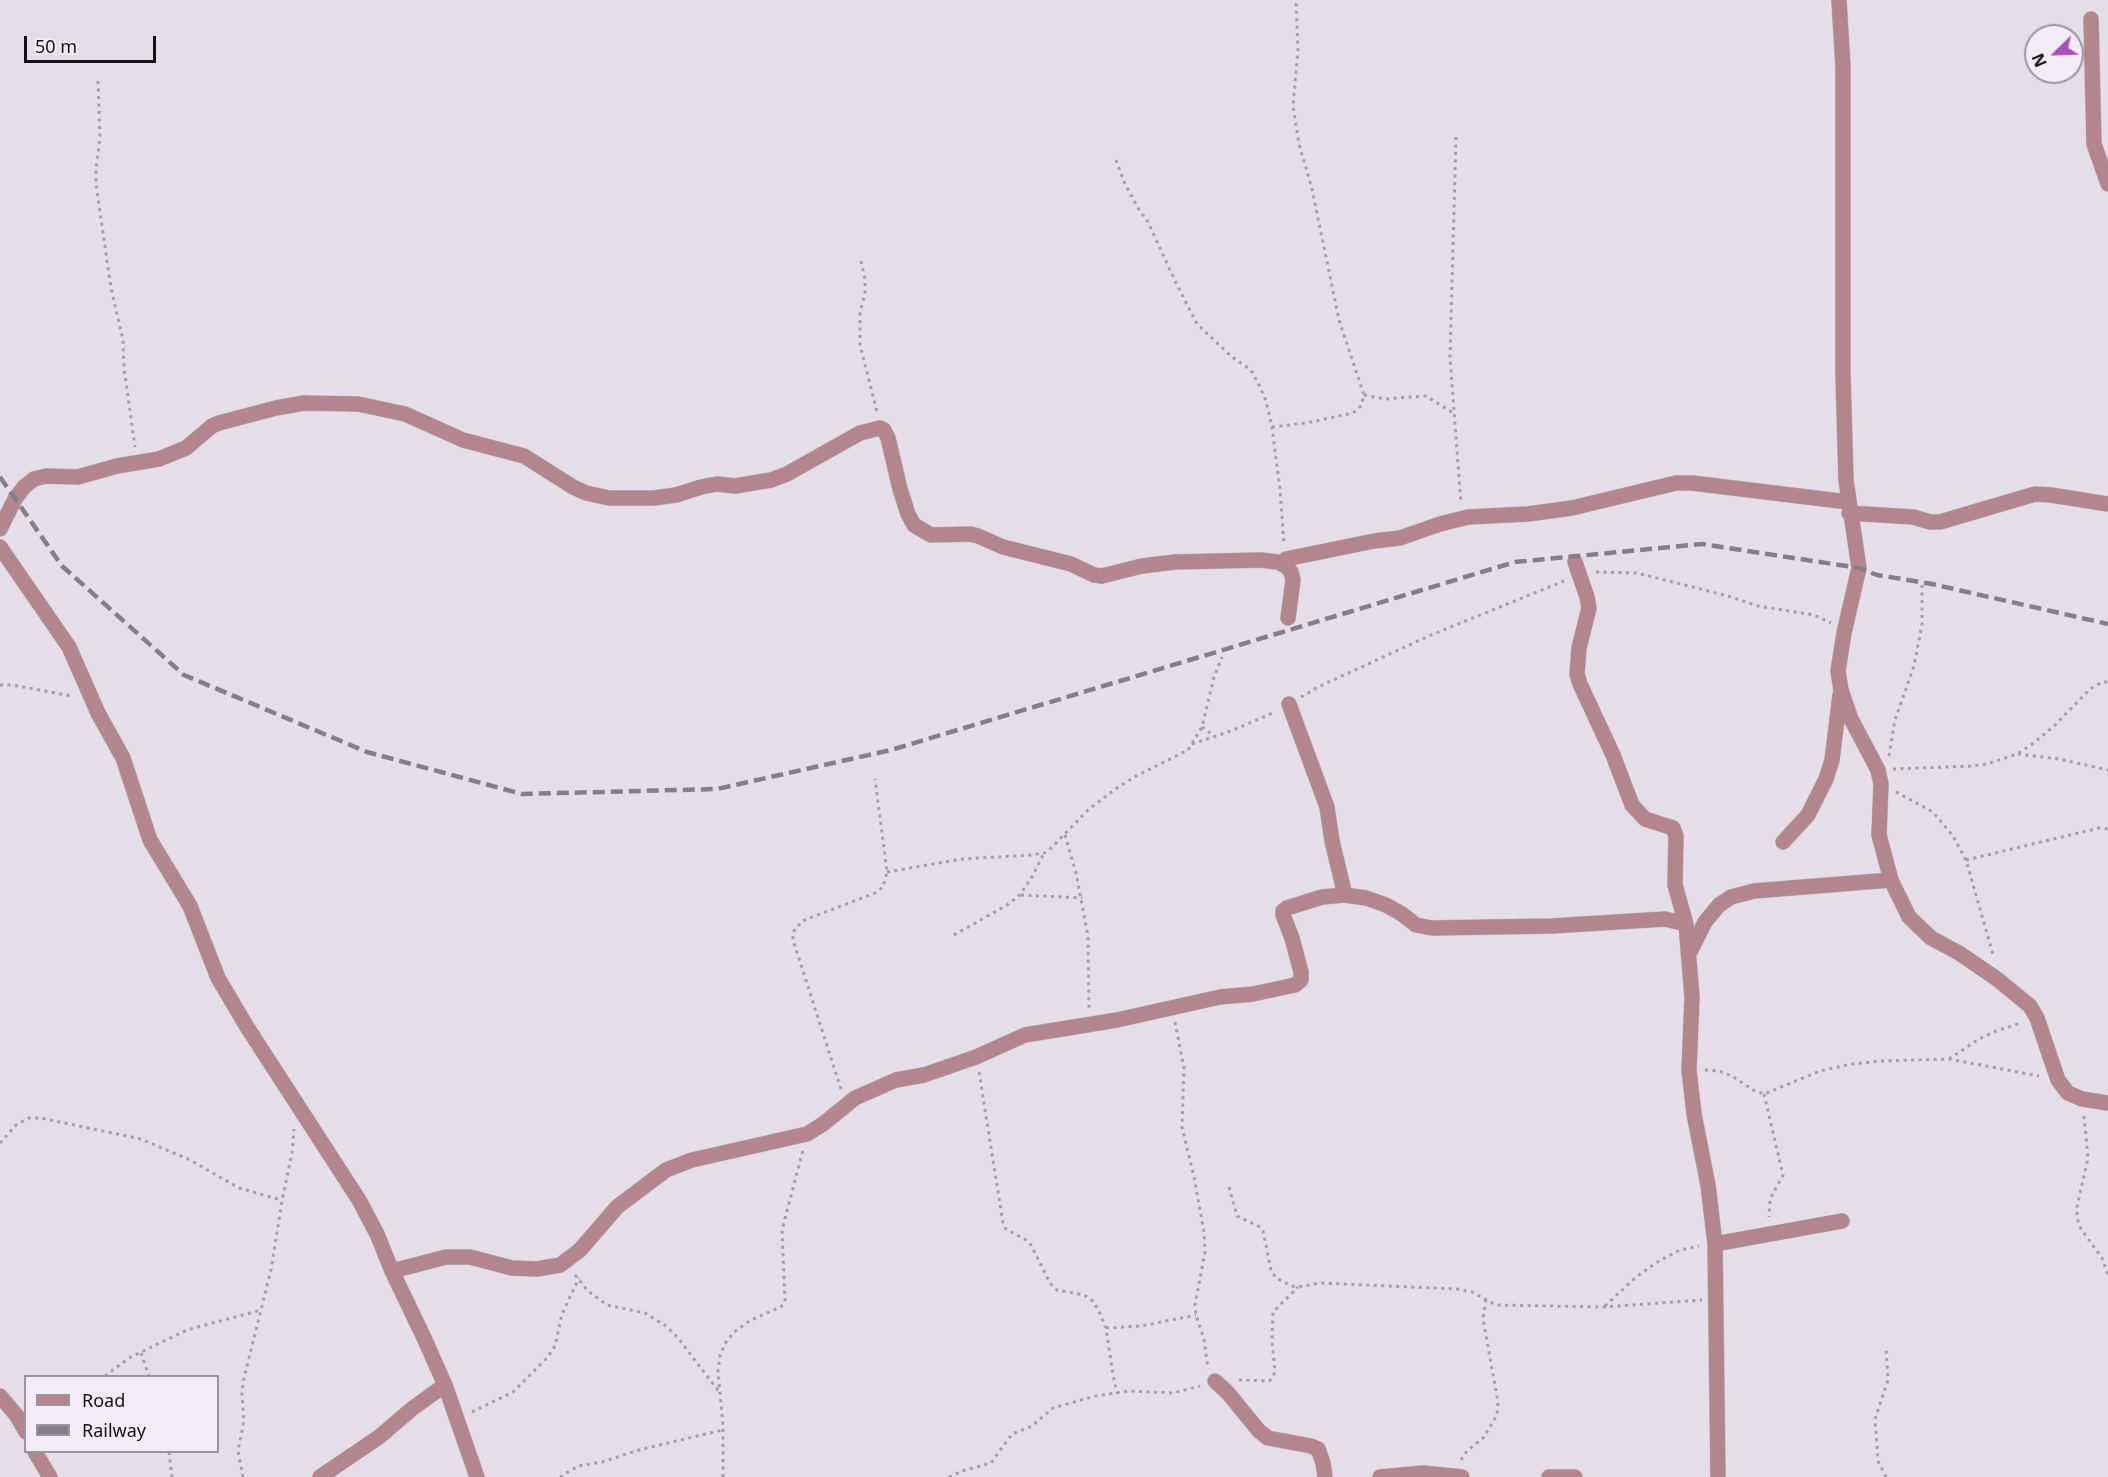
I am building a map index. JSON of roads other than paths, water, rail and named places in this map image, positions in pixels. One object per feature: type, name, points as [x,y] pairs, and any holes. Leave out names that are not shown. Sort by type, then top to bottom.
[{"type":"street","points":[[1839,0],[1843,67],[1843,375],[1849,508],[1858,568],[1838,671],[1841,690],[1851,719],[1882,775],[1878,809],[1879,835],[1891,880],[1909,917],[1931,938],[1959,953],[1997,979],[2030,1006],[2037,1018],[2058,1080],[2067,1093],[2082,1099],[2108,1103]]},
{"type":"street","points":[[2091,19],[2094,144],[2108,184]]},
{"type":"street","points":[[0,529],[15,499],[34,479],[46,476],[78,477],[172,455],[193,444],[212,426],[219,423],[304,403],[358,404],[405,414],[462,440],[524,456],[573,487],[586,493],[609,498],[654,498],[676,495],[717,484],[735,486],[771,480],[796,470],[860,433],[880,428],[884,430],[888,438],[908,514],[914,525],[931,536],[970,534],[1003,547],[1071,564],[1094,575],[1102,576],[1142,566],[1175,562],[1260,560],[1278,562],[1287,567],[1293,580],[1288,618]]},
{"type":"street","points":[[1286,559],[1400,538],[1462,519],[1572,508],[1676,483],[1692,483],[1913,517],[1930,522],[1940,522],[2035,494],[2108,504]]},
{"type":"street","points":[[0,547],[69,647],[123,758],[150,840],[190,906],[218,978],[359,1200],[377,1234],[392,1272],[445,1385],[477,1477]]},
{"type":"street","points":[[1576,568],[1589,608],[1579,648],[1577,674],[1580,684],[1613,755],[1632,805],[1645,819],[1668,826],[1675,831],[1676,890],[1686,924],[1690,953],[1692,997],[1689,1070],[1694,1114],[1708,1185],[1714,1244],[1718,1477]]},
{"type":"street","points":[[1783,842],[1808,815],[1826,779],[1832,760],[1841,690]]},
{"type":"street","points":[[1289,704],[1327,807],[1332,841],[1345,895]]},
{"type":"street","points":[[1690,953],[1705,922],[1719,905],[1731,897],[1754,891],[1891,880]]},
{"type":"street","points":[[392,1272],[446,1257],[470,1257],[512,1268],[537,1269],[560,1265],[580,1250],[617,1207],[666,1170],[692,1160],[807,1134],[855,1098],[896,1080],[924,1075],[976,1057],[1025,1035],[1117,1020],[1220,997],[1253,994],[1299,984],[1301,972],[1283,911],[1322,897],[1345,895],[1366,898],[1386,905],[1416,925],[1432,928],[1552,926],[1665,919],[1686,924]]},
{"type":"street","points":[[1714,1244],[1842,1221]]},
{"type":"street","points":[[1212,1382],[1228,1394],[1259,1431],[1268,1438],[1318,1449],[1325,1477]]},
{"type":"street","points":[[320,1477],[380,1437],[413,1408],[445,1385]]},
{"type":"street","points":[[0,1395],[24,1428]]},
{"type":"street","points":[[37,1453],[50,1477]]},
{"type":"street","points":[[1380,1477],[1423,1473],[1462,1477]]},
{"type":"street","points":[[1549,1477],[1575,1477]]},
{"type":"railway","points":[[0,477],[62,566],[184,675],[367,752],[522,794],[717,789],[891,750],[1515,562],[1702,544],[1859,568],[1877,575],[1932,584],[2108,624]]}]
